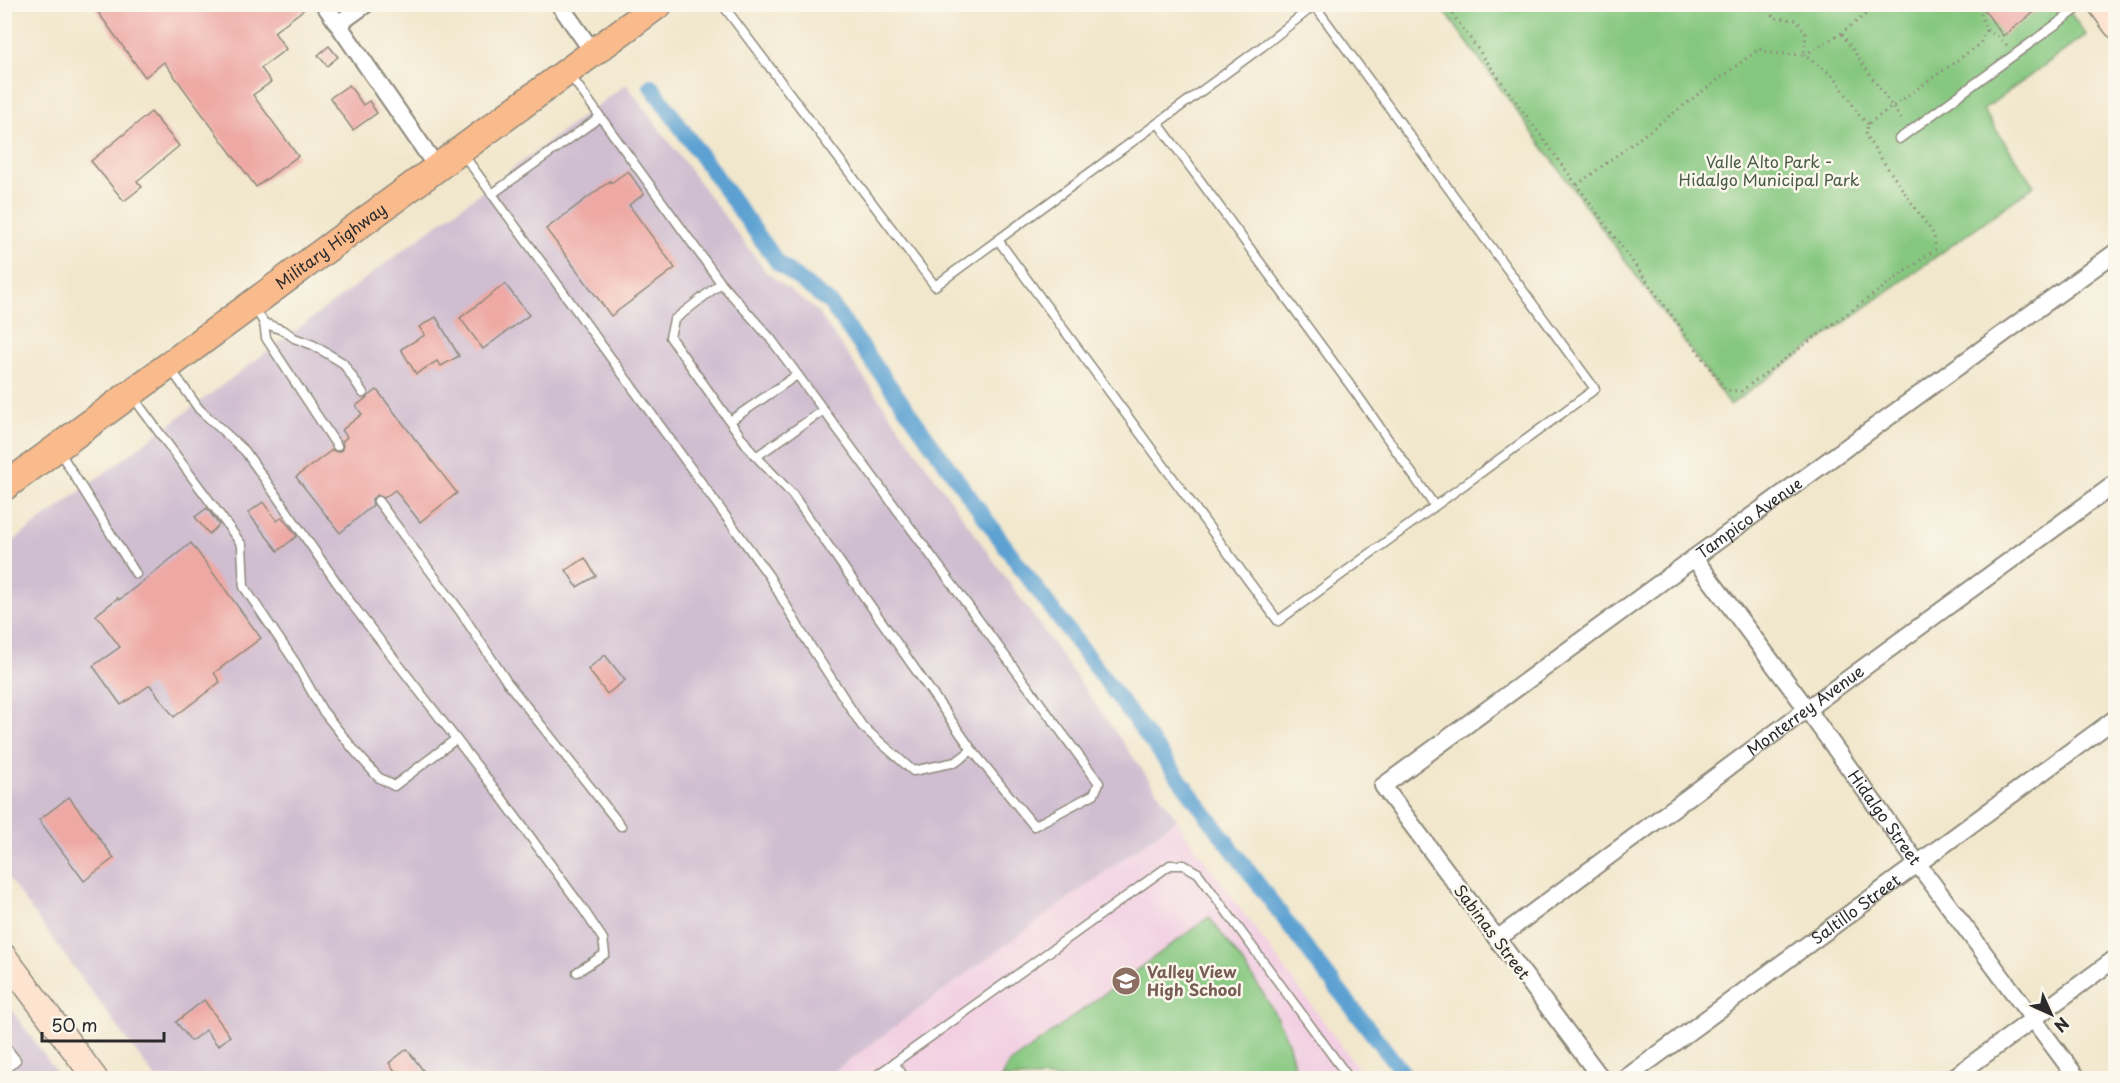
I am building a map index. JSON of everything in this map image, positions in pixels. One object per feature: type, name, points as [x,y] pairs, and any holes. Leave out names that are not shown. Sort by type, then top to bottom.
[{"type":"main road","name":"Military Highway","points":[[4,487],[169,367],[258,313],[438,169],[659,4]]},
{"type":"main road","points":[[4,956],[95,1078]]},
{"type":"street","points":[[324,4],[438,169]]},
{"type":"street","points":[[338,24],[366,4]]},
{"type":"street","points":[[559,4],[593,52]]},
{"type":"street","name":"Tampico Avenue","points":[[1383,786],[1694,558],[2114,258]]},
{"type":"street","name":"Monterrey Avenue","points":[[1497,939],[2115,483]]},
{"type":"street","name":"Hidalgo Street","points":[[1694,558],[2077,1078]]},
{"type":"street","name":"Saltillo Street","points":[[1626,1078],[2115,718]]},
{"type":"street","name":"Sabinas Street","points":[[1383,786],[1601,1078]]},
{"type":"street","points":[[1953,1078],[2115,958]]},
{"type":"lane","points":[[722,4],[935,286],[1316,5],[1595,389],[1278,621],[998,240]]},
{"type":"lane","points":[[1899,139],[2084,4]]},
{"type":"lane","points":[[567,72],[721,283],[771,339],[1099,783],[1094,794],[1034,826],[972,750],[792,494],[757,456],[730,421],[670,337],[674,320],[721,283]]},
{"type":"lane","points":[[492,194],[600,117]]},
{"type":"lane","points":[[1158,123],[1351,387],[1434,505]]},
{"type":"lane","points":[[461,152],[769,576],[802,633],[862,726],[913,771],[956,762],[972,750]]},
{"type":"lane","points":[[258,313],[294,338],[313,345],[343,363],[363,393]]},
{"type":"lane","points":[[258,313],[266,338],[337,446]]},
{"type":"lane","points":[[169,367],[199,409],[245,451],[351,603],[545,856],[603,939],[605,954],[577,972]]},
{"type":"lane","points":[[730,421],[797,375]]},
{"type":"lane","points":[[131,394],[242,545],[244,587],[295,662],[322,710],[378,777],[394,786],[456,739]]},
{"type":"lane","points":[[757,456],[824,410]]},
{"type":"lane","points":[[58,448],[136,574]]},
{"type":"lane","points":[[378,501],[460,611],[507,682],[621,826]]},
{"type":"lane","points":[[873,1078],[1170,865],[1184,865],[1198,873],[1349,1078]]},
{"type":"lane","points":[[4,1045],[16,1060],[4,1071]]},
{"type":"lane","points":[[894,1063],[905,1078]]},
{"type":"path","points":[[1445,4],[1726,390],[1741,392],[1935,249],[1934,235],[1865,135],[1868,124],[1980,44],[1986,30],[1981,14],[1973,4]]},
{"type":"path","points":[[1765,4],[1774,18],[1797,20],[1806,34],[1804,55]]},
{"type":"path","points":[[1804,55],[1841,33],[1880,4]]},
{"type":"path","points":[[1986,30],[1997,36],[2016,54]]},
{"type":"path","points":[[1841,33],[1909,131]]},
{"type":"path","points":[[1577,185],[1759,49],[1770,53],[1804,55],[1835,77],[1859,115],[1868,124]]},
{"type":"shaded area","points":[[626,84],[766,272],[816,310],[1177,819],[825,1078],[155,1078],[5,874],[4,548]]},
{"type":"shaded area","name":"Valley View High School","points":[[1177,819],[1186,835],[1365,1078],[825,1078]]},
{"type":"shaded area","points":[[5,1001],[61,1078],[5,1078]]},
{"type":"green space","name":"Valle Alto Park - Hidalgo Municipal Park","points":[[2064,4],[2086,35],[1983,110],[2034,186],[1730,405],[1440,5]]},
{"type":"green space","points":[[1209,917],[1253,977],[1281,1025],[1297,1078],[1001,1078],[1008,1064]]},
{"type":"building","points":[[92,4],[228,4],[232,10],[241,4],[311,4],[274,32],[286,49],[261,68],[271,82],[253,95],[298,156],[256,187],[164,62],[145,77]]},
{"type":"building","points":[[1980,4],[2045,4],[2003,36]]},
{"type":"building","points":[[329,46],[338,57],[327,66],[318,55]]},
{"type":"building","points":[[349,85],[363,105],[369,101],[377,113],[353,130],[330,98]]},
{"type":"building","points":[[151,112],[179,146],[137,181],[142,187],[124,201],[91,161]]},
{"type":"building","points":[[628,171],[644,194],[629,205],[675,268],[611,316],[546,229],[610,181],[611,183]]},
{"type":"building","points":[[505,284],[529,315],[483,349],[460,318]]},
{"type":"building","points":[[436,317],[459,356],[441,366],[437,361],[416,374],[401,349],[425,335],[419,327]]},
{"type":"building","points":[[377,390],[457,493],[420,522],[395,490],[384,498],[377,495],[372,499],[373,505],[340,533],[296,477],[332,450],[341,451],[342,442],[347,437],[342,430],[362,414],[356,406]]},
{"type":"building","points":[[263,502],[277,521],[282,517],[297,536],[278,551],[248,513]]},
{"type":"building","points":[[207,508],[219,525],[209,534],[195,517]]},
{"type":"building","points":[[191,543],[261,638],[214,673],[220,682],[174,717],[150,685],[121,705],[93,666],[120,647],[96,615],[118,598],[119,600]]},
{"type":"building","points":[[585,558],[596,576],[577,587],[566,570]]},
{"type":"building","points":[[605,655],[625,680],[607,694],[588,669]]},
{"type":"building","points":[[69,797],[114,858],[84,881],[39,820]]},
{"type":"building","points":[[204,1000],[230,1036],[218,1046],[206,1030],[191,1041],[176,1022]]},
{"type":"building","points":[[407,1049],[425,1073],[417,1078],[400,1078],[389,1063]]},
{"type":"waterway","points":[[651,86],[778,263],[830,303],[1021,568],[1322,969],[1407,1078]]},
{"type":"place","name":"Valley View High School","points":[[1126,981]]}]
